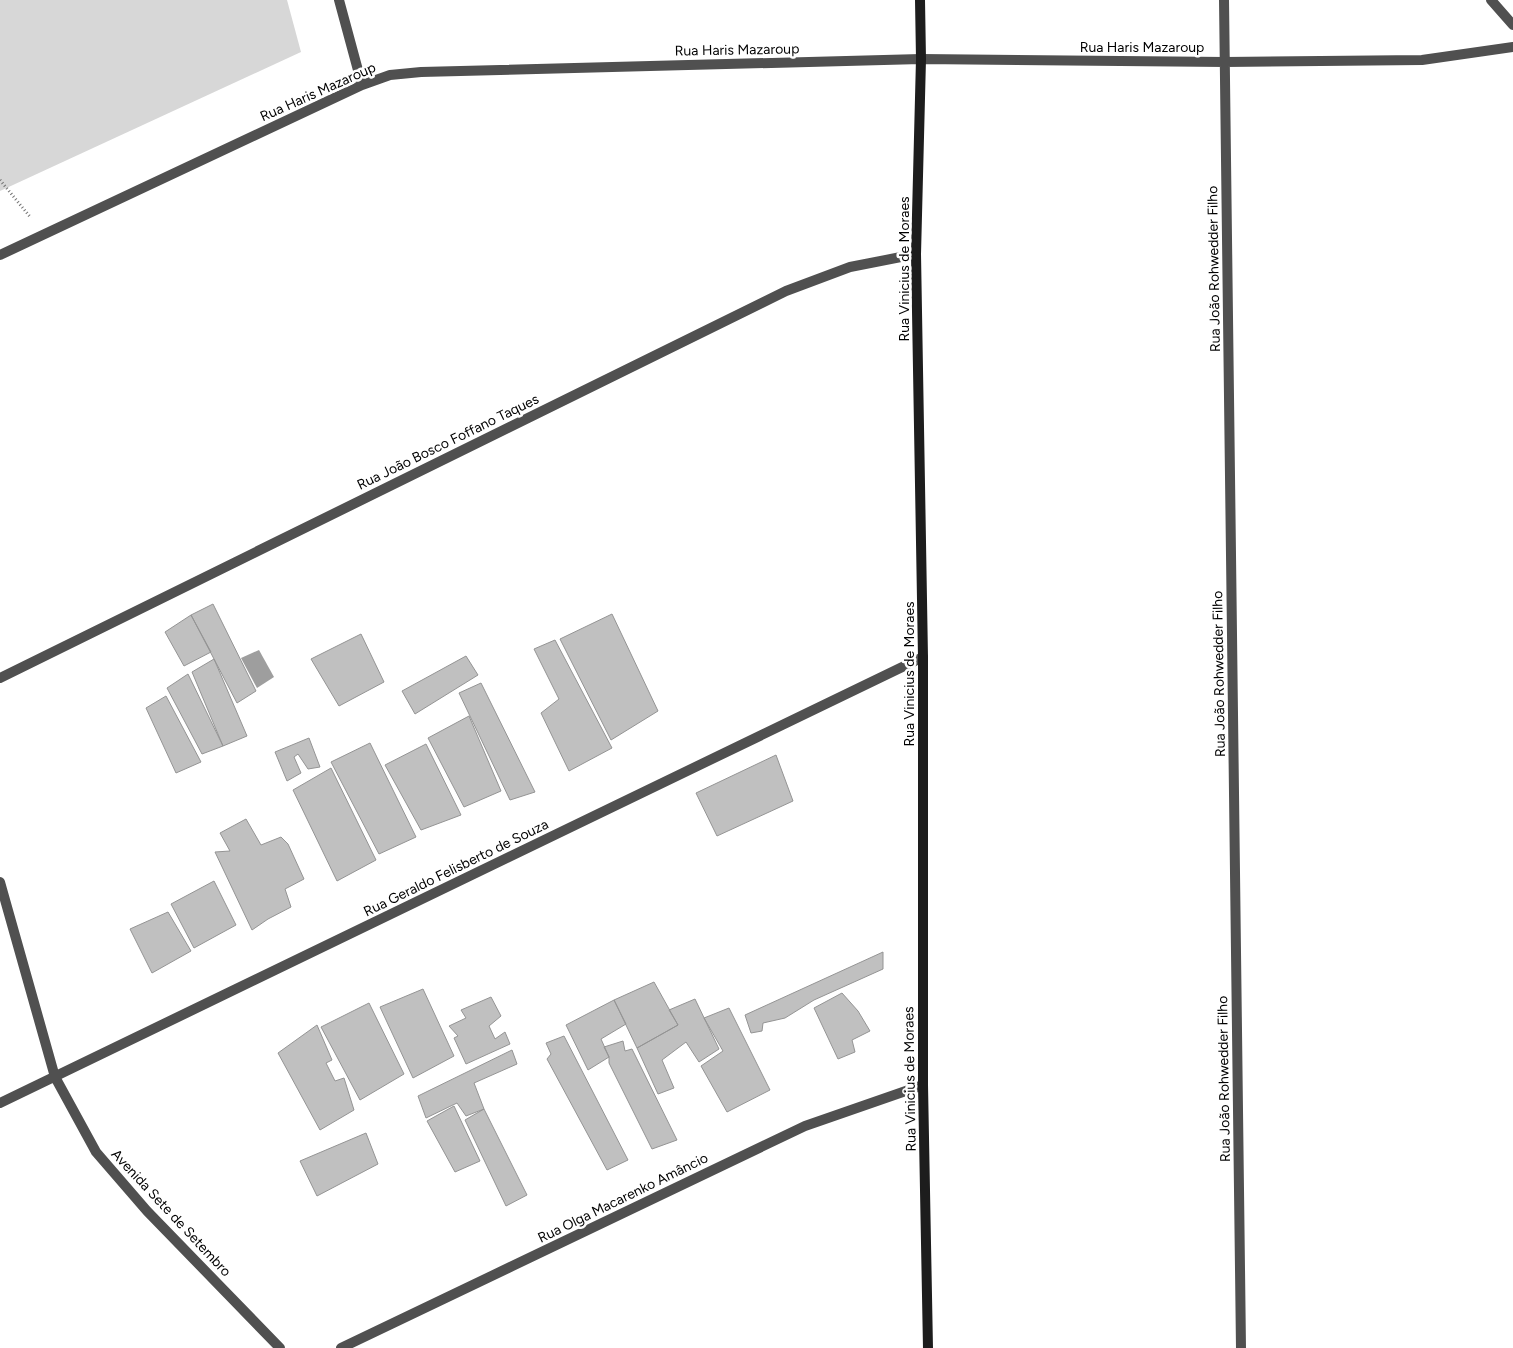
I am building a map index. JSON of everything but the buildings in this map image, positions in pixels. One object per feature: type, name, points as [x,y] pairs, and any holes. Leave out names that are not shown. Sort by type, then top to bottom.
[{"type":"street","points":[[339,0],[362,85]]},
{"type":"street","name":"Rua Vinicius de Moraes","points":[[920,0],[921,59],[916,254],[923,657],[923,1085],[928,1348]]},
{"type":"street","name":"Rua João Rohwedder Filho","points":[[1224,0],[1241,1348]]},
{"type":"street","points":[[1490,0],[1513,25]]},
{"type":"street","name":"Rua Haris Mazaroup","points":[[0,255],[362,85],[390,75],[421,72],[921,59],[1225,62],[1422,60],[1513,47]]},
{"type":"street","name":"Rua João Bosco Foffano Taques","points":[[0,678],[786,291],[850,267],[916,254]]},
{"type":"street","name":"Rua Geraldo Felisberto de Souza","points":[[0,1103],[923,657]]},
{"type":"street","name":"Avenida Sete de Setembro","points":[[0,882],[55,1077],[96,1152],[147,1211],[280,1348]]},
{"type":"street","name":"Rua Olga Macarenko Amâncio","points":[[340,1348],[805,1126],[923,1085]]},
{"type":"path","points":[[0,180],[44,234]]},
{"type":"shaded area","points":[[0,0],[287,0],[301,52],[0,191]]},
{"type":"shaded area","points":[[259,650],[274,677],[257,688],[241,658]]}]
